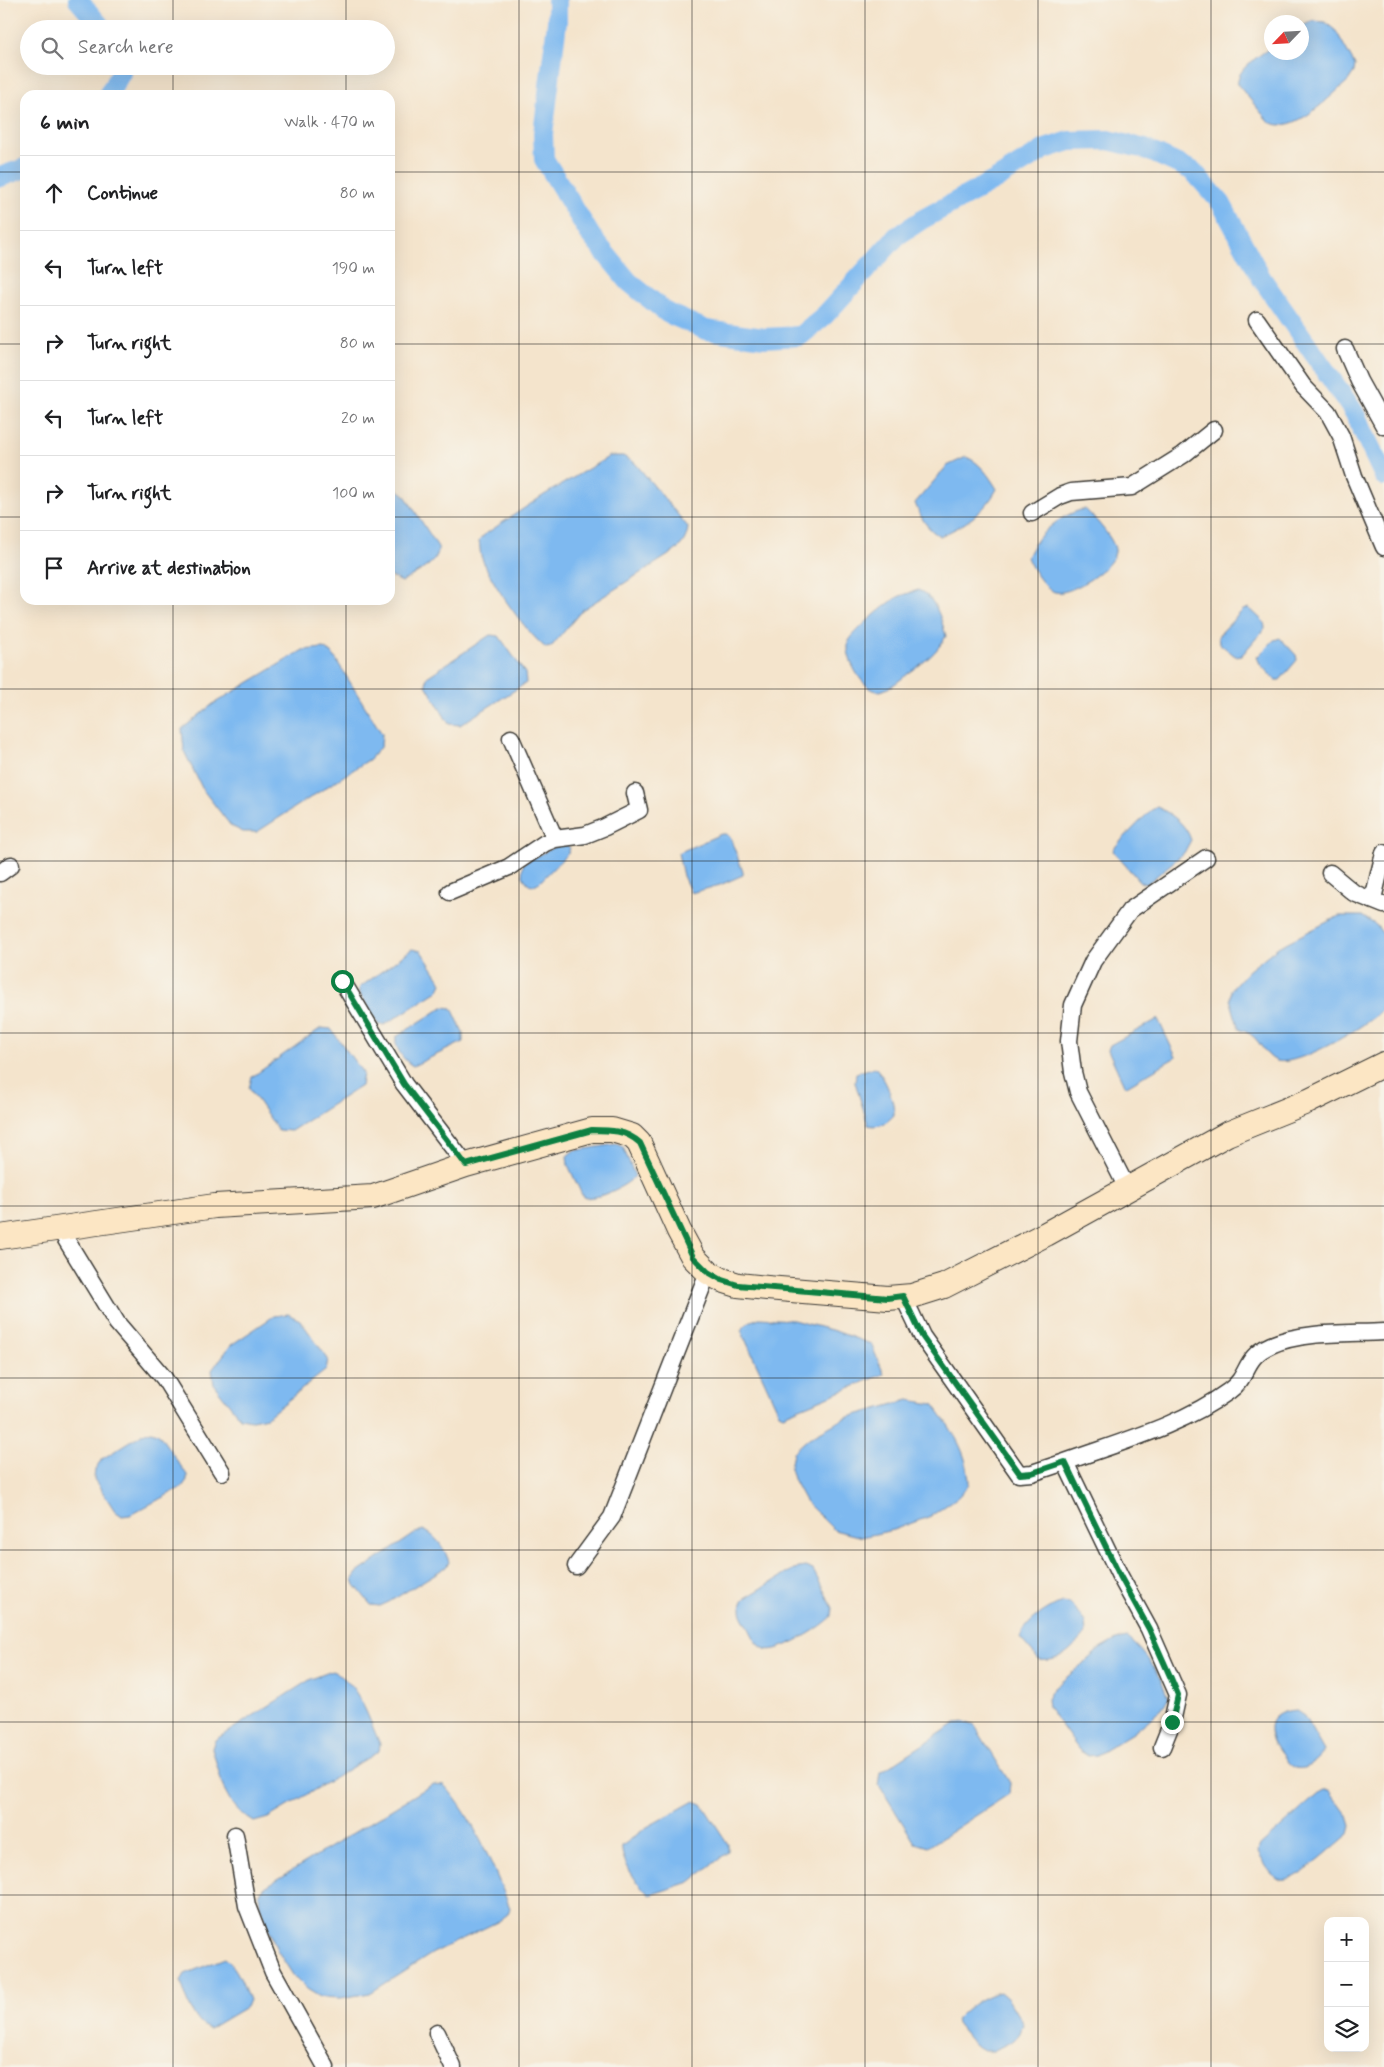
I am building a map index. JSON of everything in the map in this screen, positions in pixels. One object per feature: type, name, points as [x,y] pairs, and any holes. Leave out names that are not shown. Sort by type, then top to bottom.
[{"type":"street","points":[[1257,320],[1303,386],[1328,412],[1342,436],[1354,476],[1384,547]]},
{"type":"street","points":[[1344,349],[1384,426]]},
{"type":"street","points":[[1032,513],[1060,496],[1072,492],[1132,488],[1183,455],[1214,430]]},
{"type":"street","points":[[511,738],[556,839]]},
{"type":"street","points":[[450,892],[509,868],[545,843],[556,839],[585,835],[639,810],[635,793]]},
{"type":"street","points":[[1330,873],[1354,893],[1378,902],[1384,853]]},
{"type":"street","points":[[1127,1188],[1078,1092],[1072,1072],[1070,1041],[1073,1005],[1093,961],[1130,910],[1206,858]]},
{"type":"street","points":[[342,981],[404,1084],[466,1165]]},
{"type":"street","points":[[0,1237],[215,1206],[373,1197],[466,1165],[592,1130],[612,1130],[632,1136],[640,1143],[693,1257],[708,1272],[722,1280],[738,1285],[878,1297],[919,1294],[944,1286],[1046,1234],[1227,1134],[1309,1101],[1384,1064]]},
{"type":"street","points":[[59,1228],[117,1323],[164,1378],[222,1472]]},
{"type":"street","points":[[576,1566],[612,1517],[708,1272]]},
{"type":"street","points":[[903,1296],[922,1336],[1020,1474],[1032,1473],[1165,1426],[1207,1405],[1229,1392],[1242,1381],[1247,1366],[1256,1353],[1273,1344],[1296,1337],[1384,1332]]},
{"type":"street","points":[[1065,1462],[1120,1576],[1149,1629],[1178,1695],[1172,1722],[1162,1747]]},
{"type":"street","points":[[236,1835],[247,1906],[273,1972],[326,2067]]},
{"type":"street","points":[[438,2034],[453,2067]]},
{"type":"water","points":[[1313,21],[1325,22],[1336,31],[1355,65],[1354,72],[1348,81],[1311,113],[1289,124],[1279,125],[1269,122],[1238,85],[1240,74],[1249,63],[1264,52],[1264,60],[1309,60],[1309,23]]},
{"type":"water","points":[[610,456],[623,456],[635,463],[688,527],[686,538],[675,551],[582,610],[551,647],[546,648],[528,630],[500,592],[481,556],[479,541],[484,535],[544,495]]},
{"type":"water","points":[[966,457],[980,466],[997,489],[986,505],[973,517],[957,528],[940,536],[928,526],[915,503],[947,466]]},
{"type":"water","points":[[395,489],[404,494],[438,547],[438,553],[431,563],[402,582],[395,578]]},
{"type":"water","points":[[1085,509],[1099,523],[1112,542],[1115,552],[1107,566],[1090,580],[1070,590],[1055,592],[1047,587],[1035,572],[1027,557],[1037,540],[1051,526],[1067,515]]},
{"type":"water","points":[[918,590],[929,598],[937,609],[946,636],[930,657],[899,681],[884,690],[874,690],[861,680],[856,672],[849,655],[849,641],[864,624],[888,604],[900,596]]},
{"type":"water","points":[[1249,608],[1264,622],[1265,628],[1242,655],[1235,656],[1219,643],[1218,636],[1243,610]]},
{"type":"water","points":[[490,635],[499,636],[525,673],[526,683],[460,725],[449,724],[426,685],[427,677]]},
{"type":"water","points":[[1280,638],[1296,655],[1297,660],[1280,680],[1275,680],[1260,664],[1257,657],[1274,640]]},
{"type":"water","points":[[323,648],[332,653],[382,734],[381,746],[370,759],[257,832],[243,832],[231,826],[203,790],[184,751],[182,729],[213,704],[303,650]]},
{"type":"water","points":[[1157,807],[1178,820],[1186,829],[1191,840],[1184,853],[1147,884],[1140,882],[1113,851],[1150,811]]},
{"type":"water","points":[[721,834],[726,834],[730,837],[743,875],[720,885],[691,893],[683,876],[678,853]]},
{"type":"water","points":[[560,844],[567,845],[570,848],[568,853],[540,882],[532,886],[529,884],[524,879],[522,873],[524,863]]},
{"type":"water","points":[[1339,916],[1362,916],[1376,925],[1384,935],[1384,1008],[1364,1024],[1333,1043],[1301,1058],[1277,1061],[1269,1056],[1254,1037],[1239,1029],[1230,999],[1231,990],[1248,971],[1278,947]]},
{"type":"water","points":[[412,949],[421,951],[442,983],[438,991],[384,1025],[378,1024],[360,994],[359,988]]},
{"type":"water","points":[[443,1007],[452,1008],[463,1032],[463,1042],[413,1066],[400,1054],[396,1037]]},
{"type":"water","points":[[1158,1019],[1176,1057],[1125,1087],[1108,1050],[1110,1045]]},
{"type":"water","points":[[321,1028],[331,1029],[363,1073],[361,1086],[291,1131],[278,1130],[249,1088],[252,1077]]},
{"type":"water","points":[[875,1067],[889,1090],[894,1115],[882,1124],[872,1126],[868,1125],[855,1082],[856,1073]]},
{"type":"water","points":[[616,1144],[623,1147],[635,1176],[611,1192],[595,1197],[583,1197],[568,1165],[567,1156],[573,1151]]},
{"type":"water","points":[[288,1314],[300,1320],[328,1359],[326,1370],[267,1417],[252,1420],[240,1418],[214,1385],[212,1370],[231,1345],[274,1316]]},
{"type":"water","points":[[759,1318],[793,1320],[835,1331],[871,1344],[884,1374],[783,1415],[779,1413],[741,1330],[749,1322]]},
{"type":"water","points":[[909,1400],[933,1404],[940,1413],[958,1442],[966,1462],[969,1485],[958,1497],[931,1516],[893,1530],[862,1537],[834,1530],[805,1501],[793,1479],[790,1468],[793,1452],[809,1438],[845,1418]]},
{"type":"water","points":[[151,1431],[158,1433],[187,1475],[187,1480],[182,1487],[130,1515],[122,1516],[115,1511],[94,1479],[95,1469],[102,1459],[142,1434]]},
{"type":"water","points":[[423,1530],[432,1535],[442,1547],[449,1562],[446,1567],[389,1602],[380,1606],[371,1605],[355,1585],[353,1579],[357,1573]]},
{"type":"water","points":[[805,1567],[813,1570],[833,1608],[832,1616],[828,1621],[790,1644],[771,1650],[765,1649],[756,1641],[741,1612],[742,1603],[744,1599],[794,1569]]},
{"type":"water","points":[[1062,1602],[1070,1603],[1085,1622],[1086,1633],[1071,1649],[1060,1657],[1039,1660],[1020,1638],[1027,1626],[1037,1616]]},
{"type":"water","points":[[1128,1638],[1152,1665],[1168,1698],[1162,1709],[1133,1733],[1097,1755],[1088,1756],[1079,1750],[1048,1707],[1047,1699],[1053,1689],[1100,1649],[1116,1640]]},
{"type":"water","points":[[332,1671],[349,1683],[362,1702],[380,1744],[379,1751],[268,1818],[254,1822],[243,1815],[231,1802],[223,1787],[212,1748],[215,1740],[311,1679]]},
{"type":"water","points":[[1295,1710],[1304,1716],[1324,1751],[1312,1764],[1304,1768],[1296,1768],[1287,1761],[1270,1733],[1272,1720],[1277,1715]]},
{"type":"water","points":[[965,1722],[975,1726],[1010,1783],[1009,1794],[928,1847],[915,1843],[879,1785],[881,1772],[956,1723]]},
{"type":"water","points":[[433,1784],[444,1785],[455,1798],[473,1827],[490,1860],[510,1908],[508,1914],[499,1921],[433,1953],[370,1993],[341,1998],[320,1997],[307,1989],[293,1975],[277,1950],[260,1906],[259,1894],[265,1887]]},
{"type":"water","points":[[1330,1791],[1348,1816],[1351,1826],[1349,1834],[1306,1870],[1287,1880],[1277,1878],[1258,1853],[1259,1847],[1318,1794]]},
{"type":"water","points":[[694,1801],[702,1804],[728,1844],[728,1852],[690,1882],[650,1895],[640,1886],[627,1865],[622,1852],[622,1846],[647,1827]]},
{"type":"water","points":[[225,1958],[237,1972],[249,2000],[246,2007],[209,2029],[195,2015],[181,1981],[185,1974]]},
{"type":"water","points":[[1000,1992],[1008,1999],[1023,2024],[1020,2033],[1014,2040],[993,2051],[984,2051],[975,2046],[957,2024],[956,2019],[976,2002]]},
{"type":"waterway","points":[[78,0],[95,20]]},
{"type":"waterway","points":[[557,0],[557,22],[543,134],[544,159],[591,236],[629,282],[667,313],[706,330],[764,338],[800,336],[825,315],[897,236],[923,219],[995,180],[1045,149],[1070,141],[1108,140],[1145,149],[1193,171],[1221,203],[1262,279],[1354,412],[1384,476]]},
{"type":"waterway","points":[[111,90],[120,75]]},
{"type":"waterway","points":[[0,177],[20,170]]},
{"type":"route","points":[[342,981],[404,1084],[466,1165],[592,1130],[612,1130],[632,1136],[640,1143],[679,1231],[693,1257],[708,1272],[722,1280],[738,1285],[767,1288],[888,1298],[903,1296],[922,1336],[991,1436],[1020,1474],[1032,1473],[1065,1462],[1120,1576],[1149,1629],[1178,1695],[1172,1722]]}]
